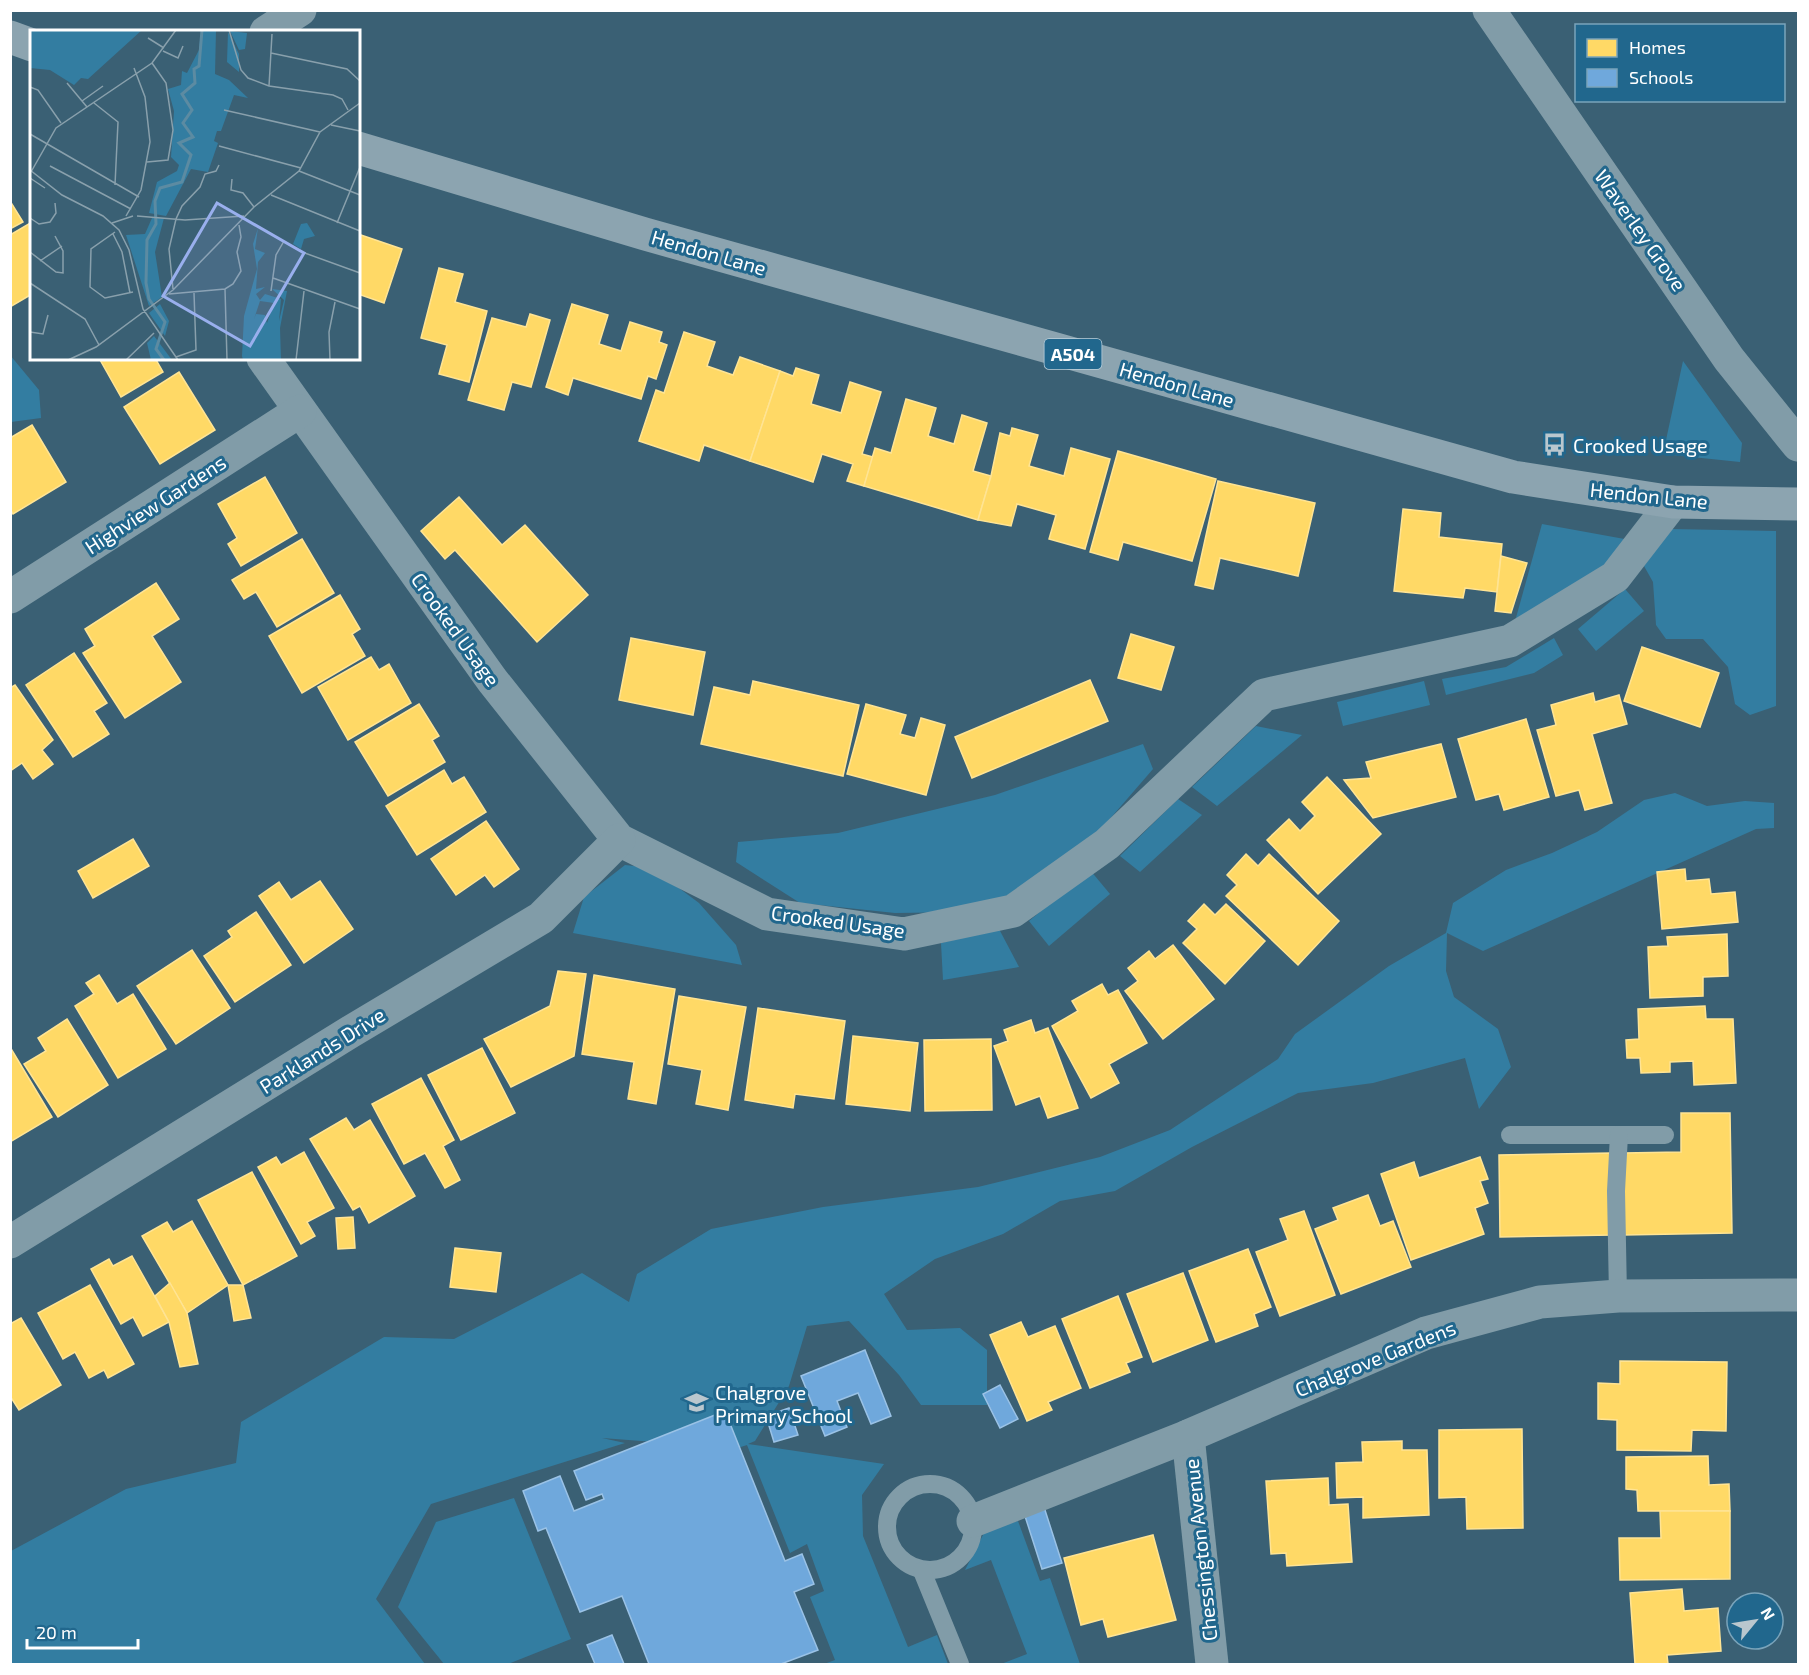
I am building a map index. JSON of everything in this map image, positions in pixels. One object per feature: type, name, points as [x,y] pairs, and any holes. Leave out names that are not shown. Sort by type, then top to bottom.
[{"type":"main road","points":[[10,37],[30,44]]},
{"type":"main road","name":"Hendon Lane","points":[[360,149],[645,234],[1513,477],[1673,502],[1798,504]]},
{"type":"street","points":[[269,30],[300,10]]},
{"type":"street","name":"Waverley Grove","points":[[1490,10],[1729,359],[1798,445]]},
{"type":"street","name":"Crooked Usage","points":[[264,360],[492,680],[619,840],[767,914],[904,934],[1013,911],[1107,844],[1264,695],[1510,641],[1616,577],[1673,502]]},
{"type":"street","name":"Highview Gardens","points":[[10,597],[300,411]]},
{"type":"street","name":"Parklands Drive","points":[[10,1242],[350,1032],[541,918],[619,840]]},
{"type":"street","name":"Chalgrove Gardens","points":[[973,1521],[1188,1436],[1426,1333],[1540,1302],[1618,1296],[1798,1295]]},
{"type":"street","name":"Chessington Avenue","points":[[1188,1436],[1212,1665]]},
{"type":"lane","points":[[1510,1135],[1665,1135]]},
{"type":"lane","points":[[1618,1296],[1616,1191],[1619,1135]]},
{"type":"lane","points":[[931,1484],[945,1486],[958,1494],[969,1507],[973,1521],[971,1543],[963,1556],[951,1566],[937,1571],[910,1566],[898,1557],[889,1542],[887,1527],[890,1510],[898,1498],[916,1486],[931,1484]]},
{"type":"lane","points":[[922,1570],[960,1665]]},
{"type":"shaded area","points":[[10,355],[39,390],[41,418],[11,422]]},
{"type":"shaded area","points":[[1683,361],[1742,443],[1740,462],[1663,454]]},
{"type":"shaded area","points":[[1542,524],[1630,540],[1611,566],[1514,625]]},
{"type":"shaded area","points":[[1671,529],[1776,531],[1776,706],[1750,715],[1735,704],[1728,667],[1703,639],[1666,639],[1656,625],[1653,582],[1644,566]]},
{"type":"shaded area","points":[[1625,589],[1644,611],[1596,651],[1578,629]]},
{"type":"shaded area","points":[[1554,638],[1563,655],[1534,673],[1446,695],[1442,679],[1506,667]]},
{"type":"shaded area","points":[[1424,681],[1430,705],[1343,726],[1337,702]]},
{"type":"shaded area","points":[[1256,726],[1302,735],[1217,806],[1192,787]]},
{"type":"shaded area","points":[[1143,744],[1153,769],[1102,828],[1034,885],[964,912],[895,913],[800,903],[736,862],[738,842],[838,833],[995,795]]},
{"type":"shaded area","points":[[1675,793],[1707,806],[1745,801],[1774,803],[1774,828],[1756,829],[1483,951],[1447,933],[1446,971],[1454,997],[1498,1029],[1511,1067],[1479,1109],[1465,1058],[1373,1083],[1298,1093],[1192,1147],[1115,1191],[1060,1201],[1003,1234],[935,1259],[884,1294],[907,1330],[960,1328],[987,1350],[987,1405],[921,1405],[899,1375],[849,1321],[807,1326],[789,1386],[755,1441],[748,1444],[884,1464],[862,1495],[863,1536],[908,1647],[937,1635],[948,1664],[824,1664],[835,1660],[810,1597],[824,1591],[807,1544],[790,1553],[747,1445],[725,1452],[681,1444],[602,1438],[625,1443],[431,1504],[376,1599],[425,1664],[11,1664],[11,1551],[126,1489],[236,1463],[241,1422],[384,1337],[454,1339],[582,1273],[629,1302],[637,1274],[711,1229],[823,1207],[978,1187],[1100,1157],[1170,1130],[1278,1059],[1295,1034],[1389,966],[1446,933],[1453,903],[1506,870],[1552,853],[1597,832],[1644,800]]},
{"type":"shaded area","points":[[1178,799],[1202,815],[1140,872],[1120,856]]},
{"type":"shaded area","points":[[625,865],[652,868],[699,903],[736,945],[742,965],[573,933],[584,897]]},
{"type":"shaded area","points":[[1090,870],[1110,894],[1049,946],[1029,921]]},
{"type":"shaded area","points":[[999,929],[1019,967],[943,980],[941,943]]},
{"type":"shaded area","points":[[514,1498],[571,1639],[508,1664],[444,1664],[398,1607],[436,1522]]},
{"type":"shaded area","points":[[1018,1521],[1040,1581],[1050,1578],[1080,1664],[1001,1664],[1027,1654],[991,1560],[965,1570],[985,1531]]},
{"type":"building: Homes","points":[[10,201],[23,222],[10,229]]},
{"type":"building: Homes","points":[[30,223],[30,295],[10,307],[10,235]]},
{"type":"building: Homes","points":[[360,235],[402,249],[384,303],[360,295]]},
{"type":"building: Homes","points":[[439,268],[463,274],[455,302],[487,311],[469,382],[439,374],[447,345],[421,338]]},
{"type":"building: Homes","points":[[572,304],[608,315],[599,344],[621,351],[630,322],[662,332],[659,342],[667,345],[656,379],[648,376],[641,399],[573,378],[568,395],[546,387]]},
{"type":"building: Homes","points":[[530,314],[550,320],[531,387],[512,382],[504,410],[468,400],[492,318],[526,327]]},
{"type":"building: Homes","points":[[684,332],[715,342],[707,366],[733,375],[740,357],[780,371],[750,461],[704,445],[699,461],[639,441],[656,390],[664,393]]},
{"type":"building: Homes","points":[[100,360],[156,360],[163,372],[121,397]]},
{"type":"building: Homes","points":[[796,368],[819,375],[811,404],[841,413],[850,382],[881,392],[862,454],[873,457],[864,486],[847,481],[853,464],[822,454],[813,482],[750,461],[780,371],[793,376]]},
{"type":"building: Homes","points":[[179,372],[215,430],[160,464],[124,407]]},
{"type":"building: Homes","points":[[906,399],[936,408],[928,436],[954,444],[962,415],[987,423],[973,471],[991,476],[978,520],[864,486],[875,448],[891,453]]},
{"type":"building: Homes","points":[[32,425],[66,482],[13,514],[10,509],[10,438]]},
{"type":"building: Homes","points":[[1012,428],[1038,435],[1029,466],[1064,476],[1071,448],[1110,459],[1085,549],[1049,539],[1056,515],[1017,504],[1011,526],[978,520],[991,476],[1000,433],[1010,436]]},
{"type":"building: Homes","points":[[1118,451],[1216,479],[1192,561],[1123,542],[1118,560],[1090,552]]},
{"type":"building: Homes","points":[[265,477],[297,533],[241,566],[228,544],[237,538],[218,504]]},
{"type":"building: Homes","points":[[1218,481],[1315,503],[1298,576],[1220,558],[1213,589],[1195,585]]},
{"type":"building: Homes","points":[[459,497],[502,545],[525,525],[588,595],[537,642],[455,550],[445,559],[421,531]]},
{"type":"building: Homes","points":[[1403,509],[1441,513],[1439,537],[1502,544],[1497,592],[1465,588],[1463,598],[1394,591]]},
{"type":"building: Homes","points":[[302,539],[334,593],[277,627],[256,592],[244,599],[232,580]]},
{"type":"building: Homes","points":[[1501,556],[1527,563],[1511,613],[1495,611]]},
{"type":"building: Homes","points":[[156,583],[179,619],[152,636],[181,682],[125,718],[83,653],[95,646],[85,629]]},
{"type":"building: Homes","points":[[340,595],[360,629],[352,634],[365,656],[302,693],[269,636]]},
{"type":"building: Homes","points":[[1131,634],[1174,647],[1161,690],[1118,678]]},
{"type":"building: Homes","points":[[631,638],[705,652],[693,715],[619,700]]},
{"type":"building: Homes","points":[[1642,647],[1719,673],[1700,727],[1624,701]]},
{"type":"building: Homes","points":[[74,653],[107,703],[94,711],[109,734],[73,757],[26,685]]},
{"type":"building: Homes","points":[[371,657],[379,670],[389,664],[411,703],[348,740],[318,687]]},
{"type":"building: Homes","points":[[1090,680],[1108,721],[972,778],[955,737]]},
{"type":"building: Homes","points":[[753,681],[859,705],[843,776],[701,744],[714,687],[750,695]]},
{"type":"building: Homes","points":[[15,685],[53,740],[42,750],[53,764],[33,779],[22,763],[10,771],[10,688]]},
{"type":"building: Homes","points":[[1593,693],[1595,702],[1619,695],[1627,724],[1592,734],[1612,803],[1585,810],[1579,790],[1556,796],[1537,730],[1556,725],[1551,705]]},
{"type":"building: Homes","points":[[419,704],[439,736],[432,740],[445,762],[388,796],[355,742]]},
{"type":"building: Homes","points":[[866,704],[906,715],[900,734],[915,738],[921,718],[945,725],[926,795],[847,774]]},
{"type":"building: Homes","points":[[1526,719],[1549,797],[1504,810],[1499,794],[1476,800],[1458,739]]},
{"type":"building: Homes","points":[[1441,744],[1456,797],[1373,818],[1344,780],[1371,778],[1366,762]]},
{"type":"building: Homes","points":[[444,770],[452,784],[464,777],[486,812],[417,855],[386,806]]},
{"type":"building: Homes","points":[[1327,777],[1381,834],[1318,894],[1267,840],[1289,819],[1300,831],[1315,816],[1302,802]]},
{"type":"building: Homes","points":[[486,821],[519,869],[494,887],[485,875],[456,895],[431,859]]},
{"type":"building: Homes","points":[[133,839],[149,866],[93,898],[78,871]]},
{"type":"building: Homes","points":[[1246,854],[1258,866],[1269,854],[1339,921],[1298,965],[1226,896],[1237,885],[1227,875]]},
{"type":"building: Homes","points":[[1685,869],[1686,881],[1709,879],[1711,894],[1735,892],[1738,922],[1662,929],[1657,872]]},
{"type":"building: Homes","points":[[320,881],[353,929],[304,963],[259,896],[279,882],[291,900]]},
{"type":"building: Homes","points":[[1204,904],[1215,915],[1226,904],[1265,941],[1225,984],[1183,943],[1197,929],[1188,921]]},
{"type":"building: Homes","points":[[256,912],[291,965],[235,1002],[204,956],[232,937],[228,931]]},
{"type":"building: Homes","points":[[1727,934],[1728,976],[1703,977],[1703,996],[1650,998],[1648,947],[1668,946],[1667,937]]},
{"type":"building: Homes","points":[[1173,945],[1214,999],[1163,1039],[1125,991],[1138,981],[1128,968],[1149,951],[1155,959]]},
{"type":"building: Homes","points":[[192,950],[230,1008],[176,1044],[137,986]]},
{"type":"building: Homes","points":[[558,971],[586,974],[574,1056],[511,1087],[484,1039],[550,1006]]},
{"type":"building: Homes","points":[[99,975],[117,1004],[133,994],[166,1049],[118,1078],[75,1006],[94,994],[86,983]]},
{"type":"building: Homes","points":[[594,975],[675,989],[656,1104],[628,1099],[634,1062],[582,1054]]},
{"type":"building: Homes","points":[[1102,984],[1108,995],[1118,990],[1147,1043],[1109,1064],[1119,1083],[1091,1098],[1052,1026],[1078,1011],[1072,1001]]},
{"type":"building: Homes","points":[[679,996],[746,1007],[728,1110],[696,1104],[702,1070],[668,1064]]},
{"type":"building: Homes","points":[[1705,1006],[1706,1019],[1733,1019],[1736,1083],[1694,1085],[1693,1061],[1670,1062],[1670,1072],[1641,1073],[1640,1058],[1627,1058],[1626,1040],[1639,1039],[1638,1009]]},
{"type":"building: Homes","points":[[758,1008],[845,1021],[834,1099],[795,1094],[793,1108],[745,1100]]},
{"type":"building: Homes","points":[[67,1019],[108,1085],[58,1117],[24,1064],[46,1051],[38,1038]]},
{"type":"building: Homes","points":[[1031,1020],[1035,1033],[1048,1028],[1078,1108],[1048,1118],[1040,1096],[1016,1105],[994,1046],[1008,1041],[1004,1030]]},
{"type":"building: Homes","points":[[853,1036],[918,1043],[910,1111],[846,1104]]},
{"type":"building: Homes","points":[[991,1039],[992,1110],[925,1111],[924,1040]]},
{"type":"building: Homes","points":[[10,1047],[52,1117],[10,1142]]},
{"type":"building: Homes","points":[[482,1048],[515,1113],[461,1140],[428,1075]]},
{"type":"building: Homes","points":[[421,1078],[454,1140],[443,1146],[460,1180],[445,1188],[425,1153],[404,1164],[372,1104]]},
{"type":"building: Homes","points":[[1681,1113],[1730,1113],[1732,1233],[1624,1235],[1623,1153],[1681,1152]]},
{"type":"building: Homes","points":[[346,1118],[354,1130],[370,1120],[415,1196],[369,1223],[360,1206],[353,1210],[310,1139]]},
{"type":"building: Homes","points":[[304,1152],[334,1208],[307,1222],[315,1236],[301,1244],[258,1167],[276,1157],[281,1165]]},
{"type":"building: Homes","points":[[1611,1153],[1612,1235],[1500,1237],[1499,1155]]},
{"type":"building: Homes","points":[[1480,1157],[1488,1179],[1480,1181],[1488,1203],[1475,1208],[1484,1234],[1411,1260],[1381,1174],[1414,1162],[1419,1178]]},
{"type":"building: Homes","points":[[252,1172],[297,1256],[243,1285],[198,1200]]},
{"type":"building: Homes","points":[[1368,1195],[1380,1226],[1393,1221],[1411,1267],[1341,1294],[1315,1229],[1338,1220],[1333,1208]]},
{"type":"building: Homes","points":[[1304,1211],[1335,1295],[1280,1316],[1256,1252],[1288,1240],[1280,1219]]},
{"type":"building: Homes","points":[[353,1217],[355,1248],[338,1249],[336,1218]]},
{"type":"building: Homes","points":[[192,1221],[228,1285],[187,1313],[142,1236],[167,1222],[173,1232]]},
{"type":"building: Homes","points":[[455,1248],[501,1253],[496,1292],[450,1287]]},
{"type":"building: Homes","points":[[1248,1249],[1271,1307],[1254,1314],[1258,1326],[1216,1342],[1189,1271]]},
{"type":"building: Homes","points":[[132,1256],[169,1322],[143,1336],[133,1317],[121,1324],[91,1269],[109,1259],[113,1266]]},
{"type":"building: Homes","points":[[1183,1273],[1208,1340],[1153,1362],[1127,1294]]},
{"type":"building: Homes","points":[[170,1283],[187,1313],[198,1364],[180,1367],[169,1322],[155,1296]]},
{"type":"building: Homes","points":[[90,1285],[134,1364],[108,1378],[104,1370],[89,1378],[75,1352],[63,1359],[38,1313]]},
{"type":"building: Homes","points":[[228,1285],[243,1285],[251,1318],[234,1321]]},
{"type":"building: Homes","points":[[1118,1296],[1142,1357],[1126,1363],[1130,1372],[1090,1388],[1062,1319]]},
{"type":"building: Homes","points":[[21,1318],[61,1385],[19,1410],[10,1396],[10,1324]]},
{"type":"building: Homes","points":[[1021,1322],[1028,1337],[1055,1326],[1081,1388],[1048,1402],[1052,1410],[1027,1421],[990,1335]]},
{"type":"building: Homes","points":[[1620,1361],[1727,1362],[1726,1431],[1692,1430],[1691,1451],[1617,1450],[1617,1420],[1598,1419],[1598,1383],[1620,1384]]},
{"type":"building: Homes","points":[[1522,1429],[1523,1528],[1467,1529],[1466,1497],[1439,1498],[1439,1430]]},
{"type":"building: Homes","points":[[1402,1441],[1402,1450],[1427,1450],[1429,1515],[1363,1518],[1363,1497],[1337,1498],[1336,1463],[1363,1462],[1362,1442]]},
{"type":"building: Homes","points":[[1708,1456],[1709,1485],[1729,1484],[1730,1511],[1638,1511],[1637,1490],[1626,1489],[1626,1457]]},
{"type":"building: Homes","points":[[1328,1478],[1329,1505],[1348,1504],[1352,1562],[1287,1566],[1286,1553],[1271,1554],[1266,1481]]},
{"type":"building: Homes","points":[[1660,1511],[1730,1511],[1730,1579],[1620,1580],[1619,1538],[1661,1538]]},
{"type":"building: Homes","points":[[1153,1535],[1176,1620],[1108,1637],[1103,1619],[1081,1625],[1064,1558]]},
{"type":"building: Homes","points":[[1682,1589],[1684,1611],[1718,1608],[1721,1651],[1667,1655],[1668,1664],[1635,1664],[1630,1593]]},
{"type":"building: Schools","points":[[865,1350],[891,1416],[871,1424],[858,1393],[837,1401],[847,1427],[825,1436],[801,1376]]},
{"type":"building: Schools","points":[[1000,1385],[1018,1419],[1000,1428],[983,1394]]},
{"type":"building: Schools","points":[[789,1408],[798,1435],[774,1442],[766,1416]]},
{"type":"building: Schools","points":[[725,1411],[785,1561],[802,1554],[814,1584],[794,1592],[818,1650],[781,1664],[649,1664],[622,1596],[580,1612],[546,1528],[538,1531],[523,1491],[560,1476],[574,1511],[604,1499],[602,1494],[586,1500],[574,1471]]},
{"type":"building: Schools","points":[[1044,1507],[1062,1563],[1042,1569],[1024,1513]]},
{"type":"building: Schools","points":[[612,1635],[624,1664],[595,1664],[587,1645]]},
{"type":"place","name":"Crooked Usage","points":[[1555,445]]},
{"type":"place","name":"Chalgrove Primary School","points":[[697,1403]]}]
